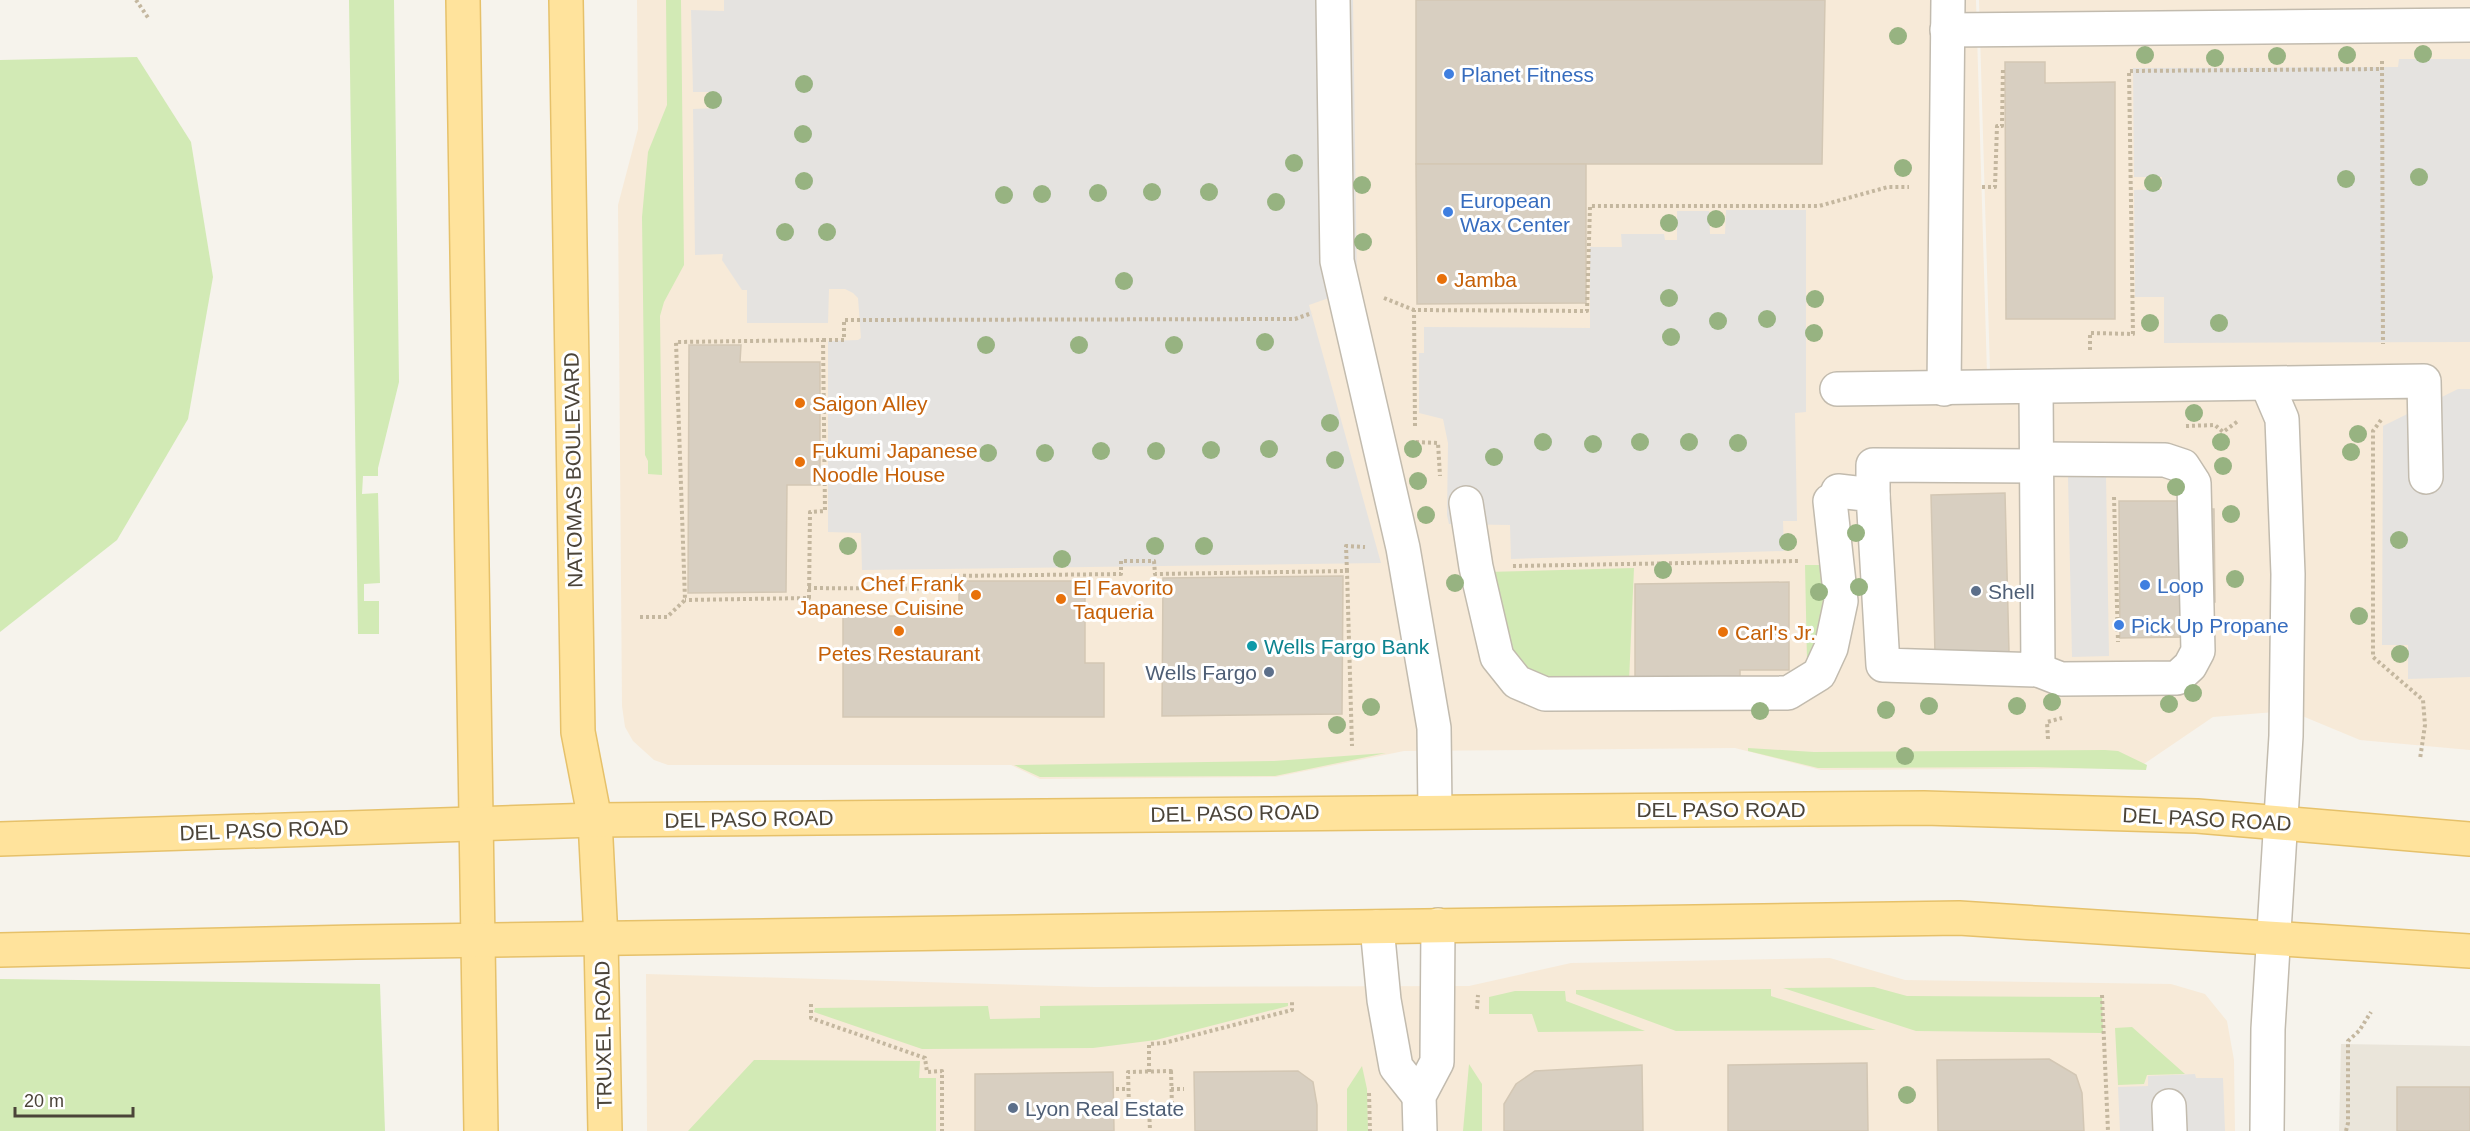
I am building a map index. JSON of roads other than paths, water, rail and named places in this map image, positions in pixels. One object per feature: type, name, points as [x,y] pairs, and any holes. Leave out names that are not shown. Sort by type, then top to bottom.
[{"type":"main road","points":[[463,0],[478,823],[481,1131]]},
{"type":"main road","name":"NATOMAS BOULEVARD","points":[[566,0],[578,732],[595,820],[601,939]]},
{"type":"main road","name":"DEL PASO ROAD","points":[[0,838],[595,820],[1924,808],[2197,816],[2470,839]]},
{"type":"main road","points":[[0,950],[478,940],[1959,918],[2274,936],[2470,951]]},
{"type":"main road","name":"TRUXEL ROAD","points":[[601,939],[605,1131]]},
{"type":"lane","points":[[1333,0],[1337,261],[1403,548],[1434,728],[1435,811]]},
{"type":"lane","points":[[1944,389],[1948,15],[2003,30],[2470,25]]},
{"type":"lane","points":[[1837,389],[2424,381],[2426,477]]},
{"type":"lane","points":[[2267,384],[2282,419],[2288,574],[2286,736],[2268,1029],[2267,1131]]},
{"type":"lane","points":[[2036,388],[2038,670]]},
{"type":"lane","points":[[2113,459],[2165,460],[2183,466],[2194,483],[2198,651],[2190,666],[2177,678],[2061,679],[2038,670],[1883,665],[1873,465],[2037,463],[2113,459]]},
{"type":"lane","points":[[1466,503],[1476,567],[1497,657],[1517,682],[1545,694],[1788,693],[1819,674],[1831,648],[1841,601],[1834,496],[1873,495]]},
{"type":"lane","points":[[1420,1131],[1419,1096],[1437,1062],[1438,925]]},
{"type":"lane","points":[[1377,927],[1384,1000],[1396,1067],[1419,1096]]},
{"type":"place","name":"Planet Fitness","points":[[1449,74]]},
{"type":"place","name":"European Wax Center","points":[[1448,212]]},
{"type":"place","name":"Jamba","points":[[1442,279]]},
{"type":"place","name":"Saigon Alley","points":[[800,403]]},
{"type":"place","name":"Fukumi Japanese Noodle House","points":[[800,462]]},
{"type":"place","name":"Loop","points":[[2145,585]]},
{"type":"place","name":"Shell","points":[[1976,591]]},
{"type":"place","name":"Chef Frank Japanese Cuisine","points":[[976,595]]},
{"type":"place","name":"El Favorito Taqueria","points":[[1061,599]]},
{"type":"place","name":"Pick Up Propane","points":[[2119,625]]},
{"type":"place","name":"Petes Restaurant","points":[[899,631]]},
{"type":"place","name":"Carl's Jr.","points":[[1723,632]]},
{"type":"place","name":"Wells Fargo Bank","points":[[1252,646]]},
{"type":"place","name":"Wells Fargo","points":[[1269,672]]},
{"type":"place","name":"Lyon Real Estate","points":[[1013,1108]]}]
